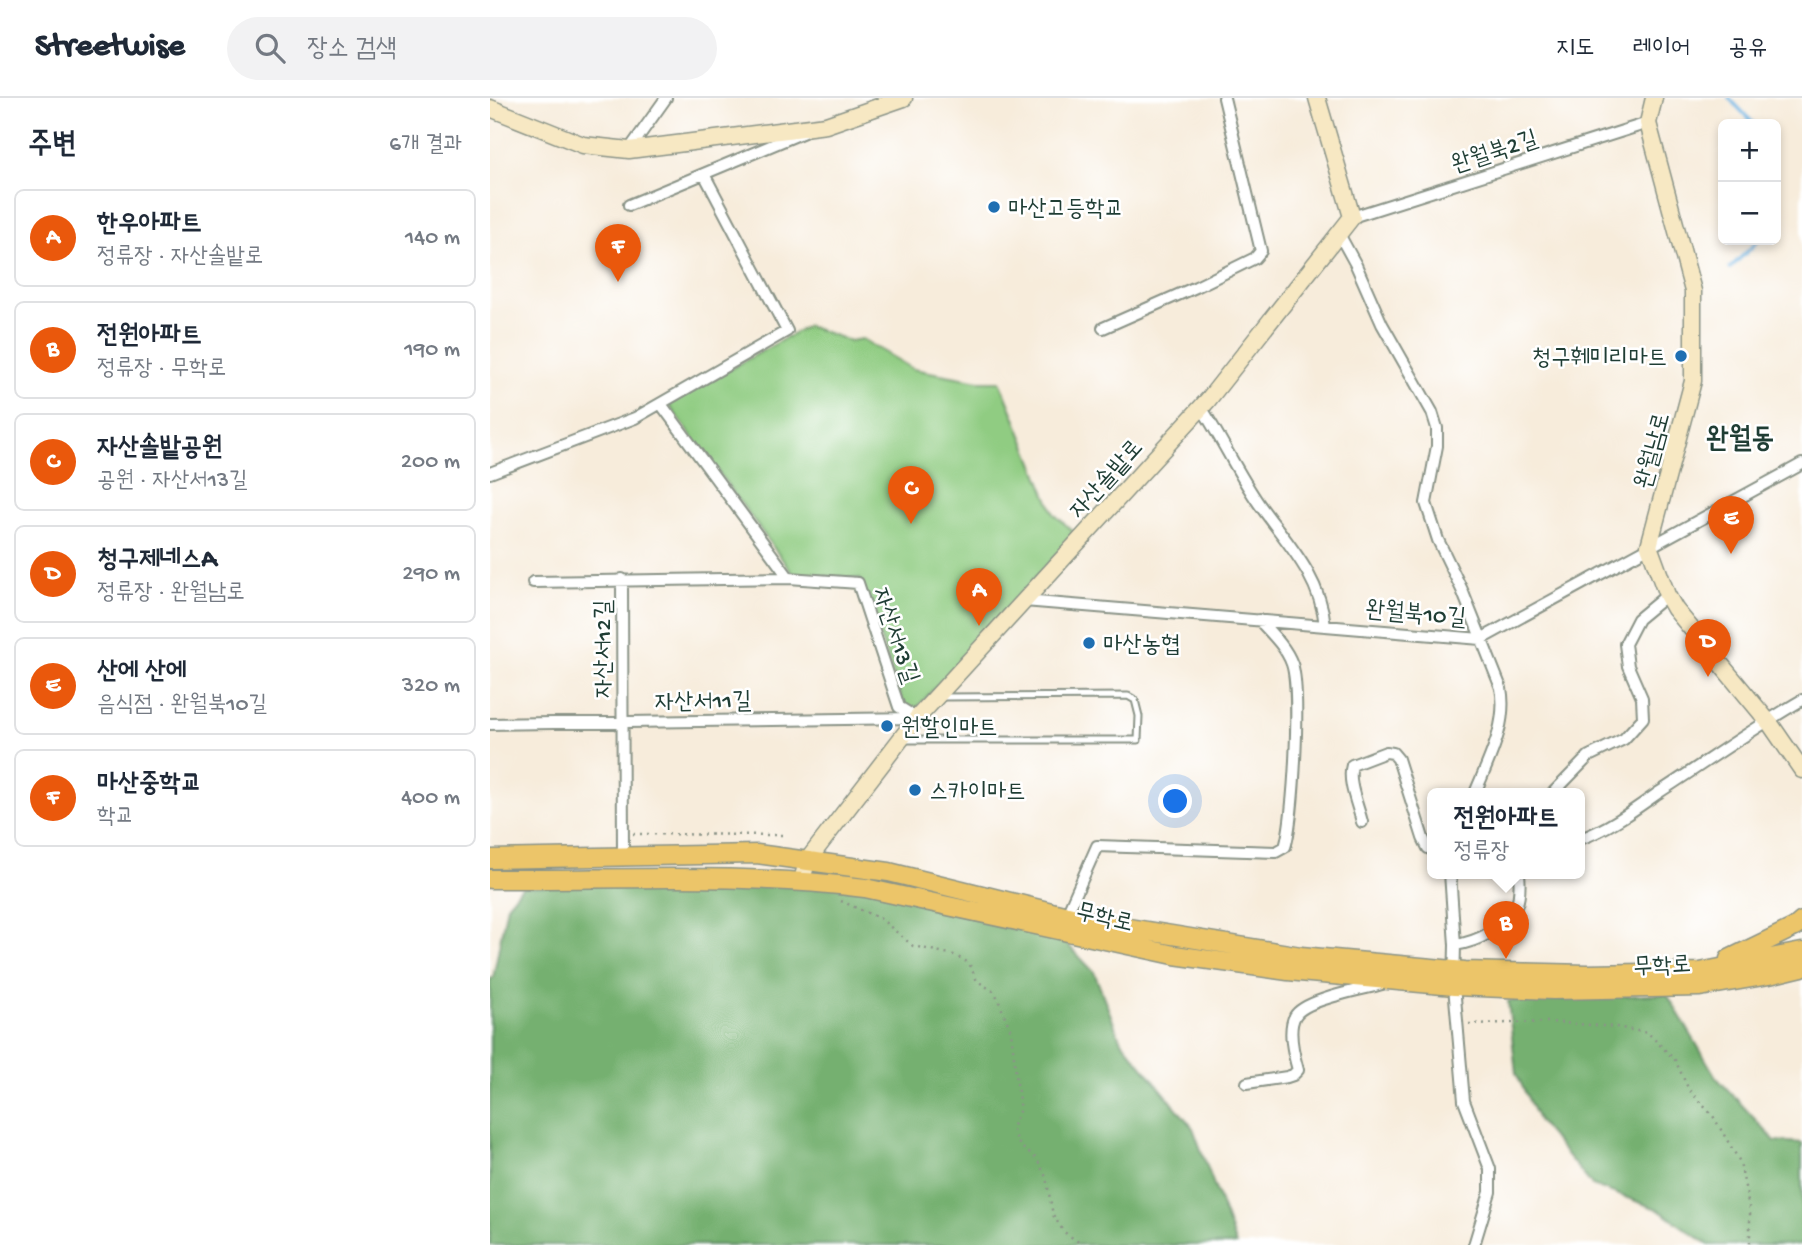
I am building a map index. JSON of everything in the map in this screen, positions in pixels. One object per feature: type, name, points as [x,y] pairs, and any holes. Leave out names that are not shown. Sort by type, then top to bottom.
[{"type":"main road","points":[[490,108],[583,145],[629,150],[821,125],[904,98]]},
{"type":"main road","points":[[1317,98],[1352,218]]},
{"type":"main road","points":[[1640,98],[1648,123]]},
{"type":"main road","name":"완월남로","points":[[1649,546],[1693,381],[1693,291],[1648,123],[1654,98]]},
{"type":"main road","name":"자산솔밭로","points":[[807,861],[918,718],[1201,407],[1352,218]]},
{"type":"main road","points":[[1649,546],[1667,595],[1675,608],[1767,720],[1802,770]]},
{"type":"main road","name":"무학로","points":[[490,859],[757,853],[888,872],[1092,922],[1455,978]]},
{"type":"main road","points":[[802,881],[807,861]]},
{"type":"main road","name":"무학로","points":[[490,879],[802,881],[876,890],[1174,955],[1244,966],[1391,981],[1587,974],[1706,979],[1769,975],[1802,967]]},
{"type":"main road","name":"무학로","points":[[1706,979],[1802,921]]},
{"type":"main road","name":"무학로","points":[[1706,979],[1802,952]]},
{"type":"main road","name":"무학로","points":[[1706,979],[1748,988],[1802,981]]},
{"type":"street","points":[[629,150],[666,98]]},
{"type":"street","points":[[1103,328],[1196,287],[1255,258],[1261,251],[1224,98]]},
{"type":"street","name":"완월북2길","points":[[1352,218],[1648,123]]},
{"type":"street","points":[[629,205],[821,125]]},
{"type":"street","points":[[490,473],[635,418],[787,331],[704,174]]},
{"type":"street","points":[[1339,234],[1382,324],[1432,412],[1437,428],[1437,446],[1426,503],[1438,540],[1462,590],[1497,676],[1503,701],[1503,718],[1477,788]]},
{"type":"street","points":[[661,404],[789,578]]},
{"type":"street","points":[[1201,407],[1260,506],[1294,549],[1323,606],[1325,626]]},
{"type":"street","name":"완월북10길","points":[[1024,601],[1481,639],[1802,464]]},
{"type":"street","name":"자산서13길","points":[[622,579],[789,578],[858,583],[899,707],[918,718]]},
{"type":"street","name":"자산서12길","points":[[533,582],[622,579],[623,856]]},
{"type":"street","points":[[1558,788],[1590,756],[1624,739],[1643,718],[1642,698],[1628,666],[1625,644],[1638,620],[1667,595]]},
{"type":"street","points":[[1066,916],[1097,846],[1276,852],[1285,848],[1292,795],[1296,681],[1288,656],[1259,620]]},
{"type":"street","points":[[1585,837],[1635,809],[1767,720],[1802,700]]},
{"type":"street","name":"자산서11길","points":[[490,724],[918,718]]},
{"type":"street","points":[[1362,822],[1350,771],[1352,765],[1386,752],[1393,753],[1398,759],[1427,846]]},
{"type":"street","points":[[1451,879],[1464,1101],[1490,1170],[1490,1192],[1474,1245]]},
{"type":"street","points":[[1455,945],[1471,943],[1506,920],[1516,906],[1519,879]]},
{"type":"street","points":[[1247,1083],[1287,1077],[1298,1070],[1293,1050],[1293,1019],[1301,1009],[1316,1002],[1391,981]]},
{"type":"lane","points":[[900,740],[1138,740],[1139,716],[1136,700],[1128,696],[936,697]]},
{"type":"path","points":[[623,834],[783,835]]},
{"type":"path","points":[[840,901],[881,919],[913,946],[954,955],[970,963],[977,981],[995,992],[1011,1031],[1020,1109],[1012,1128],[1020,1146],[1037,1159],[1046,1177],[1053,1215],[1064,1232],[1083,1245]]},
{"type":"path","points":[[1458,1024],[1550,1022],[1616,1027],[1648,1033],[1675,1060],[1689,1090],[1713,1116],[1740,1161],[1750,1212],[1750,1245]]},
{"type":"green space","points":[[807,326],[850,341],[862,339],[913,369],[979,381],[1000,381],[1054,514],[1076,534],[914,711],[903,704],[860,579],[793,574],[668,404]]},
{"type":"green space","points":[[756,878],[884,886],[977,900],[1050,926],[1094,972],[1120,1039],[1193,1128],[1236,1245],[490,1245],[490,979],[493,978],[507,905],[522,887]]},
{"type":"green space","points":[[1667,994],[1716,1077],[1775,1141],[1802,1143],[1802,1245],[1709,1245],[1657,1209],[1592,1185],[1539,1122],[1516,1073],[1508,1001]]},
{"type":"waterway","points":[[1729,98],[1749,119]]},
{"type":"waterway","points":[[1730,268],[1754,245]]},
{"type":"place","name":"마산고등학교","points":[[994,207]]},
{"type":"place","name":"마산중학교","points":[[618,282]]},
{"type":"place","name":"청구훼미리마트","points":[[1681,356]]},
{"type":"place","name":"자산솔밭공원","points":[[911,524]]},
{"type":"place","name":"산에 산에","points":[[1731,554]]},
{"type":"place","name":"한우아파트","points":[[979,626]]},
{"type":"place","name":"마산농협","points":[[1089,643]]},
{"type":"place","name":"청구제네스A","points":[[1708,677]]},
{"type":"place","name":"원할인마트","points":[[887,726]]},
{"type":"place","name":"스카이마트","points":[[915,790]]},
{"type":"place","name":"전원아파트","points":[[1506,959]]},
{"type":"district","name":"완월동","points":[[1740,436]]}]
